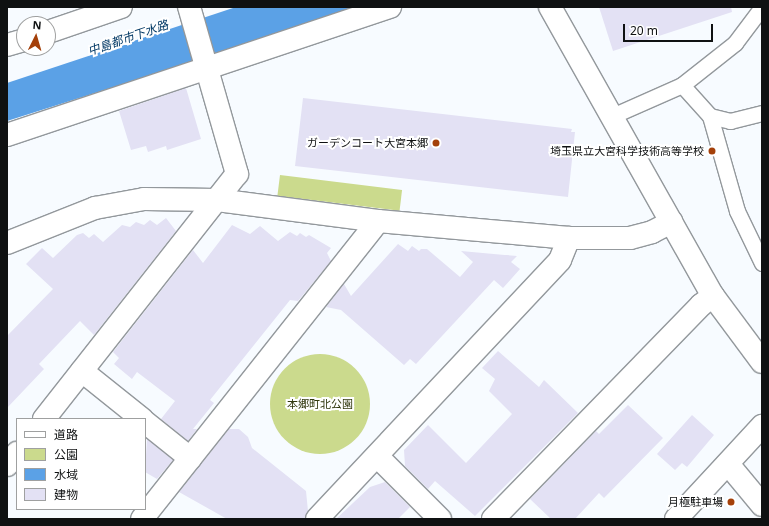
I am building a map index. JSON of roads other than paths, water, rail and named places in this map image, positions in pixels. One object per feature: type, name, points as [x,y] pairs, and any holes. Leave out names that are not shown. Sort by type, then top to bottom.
[{"type":"street","points":[[56,28],[90,12],[121,7]]},
{"type":"street","points":[[45,418],[237,174],[189,7]]},
{"type":"street","points":[[7,135],[390,7]]},
{"type":"street","points":[[550,7],[672,222],[712,296],[762,362]]},
{"type":"street","points":[[7,243],[95,208],[144,199],[216,200],[378,221],[569,238],[630,238],[652,232],[672,222]]},
{"type":"street","points":[[142,519],[378,221]]},
{"type":"street","points":[[317,519],[560,260],[569,238]]},
{"type":"street","points":[[493,519],[701,305],[712,296]]},
{"type":"street","points":[[82,371],[141,418]]},
{"type":"street","points":[[146,423],[190,458]]},
{"type":"street","points":[[676,519],[762,426]]},
{"type":"street","points":[[7,465],[16,454]]},
{"type":"street","points":[[377,456],[440,519]]},
{"type":"street","points":[[728,464],[762,505]]},
{"type":"lane","points":[[612,116],[682,85],[735,43],[762,7]]},
{"type":"lane","points":[[682,85],[710,116],[737,211],[762,263]]},
{"type":"lane","points":[[710,116],[730,121],[762,113]]},
{"type":"water","points":[[236,7],[365,7],[7,121],[7,83]]},
{"type":"place","name":"ガーデンコート大宮本郷","points":[[436,143]]},
{"type":"place","name":"埼玉県立大宮科学技術高等学校","points":[[712,151]]},
{"type":"place","name":"月極駐車場","points":[[731,502]]},
{"type":"water label","name":"中島都市下水路","points":[[128,38]]},
{"type":"park label","name":"本郷町北公園","points":[[320,404]]}]
